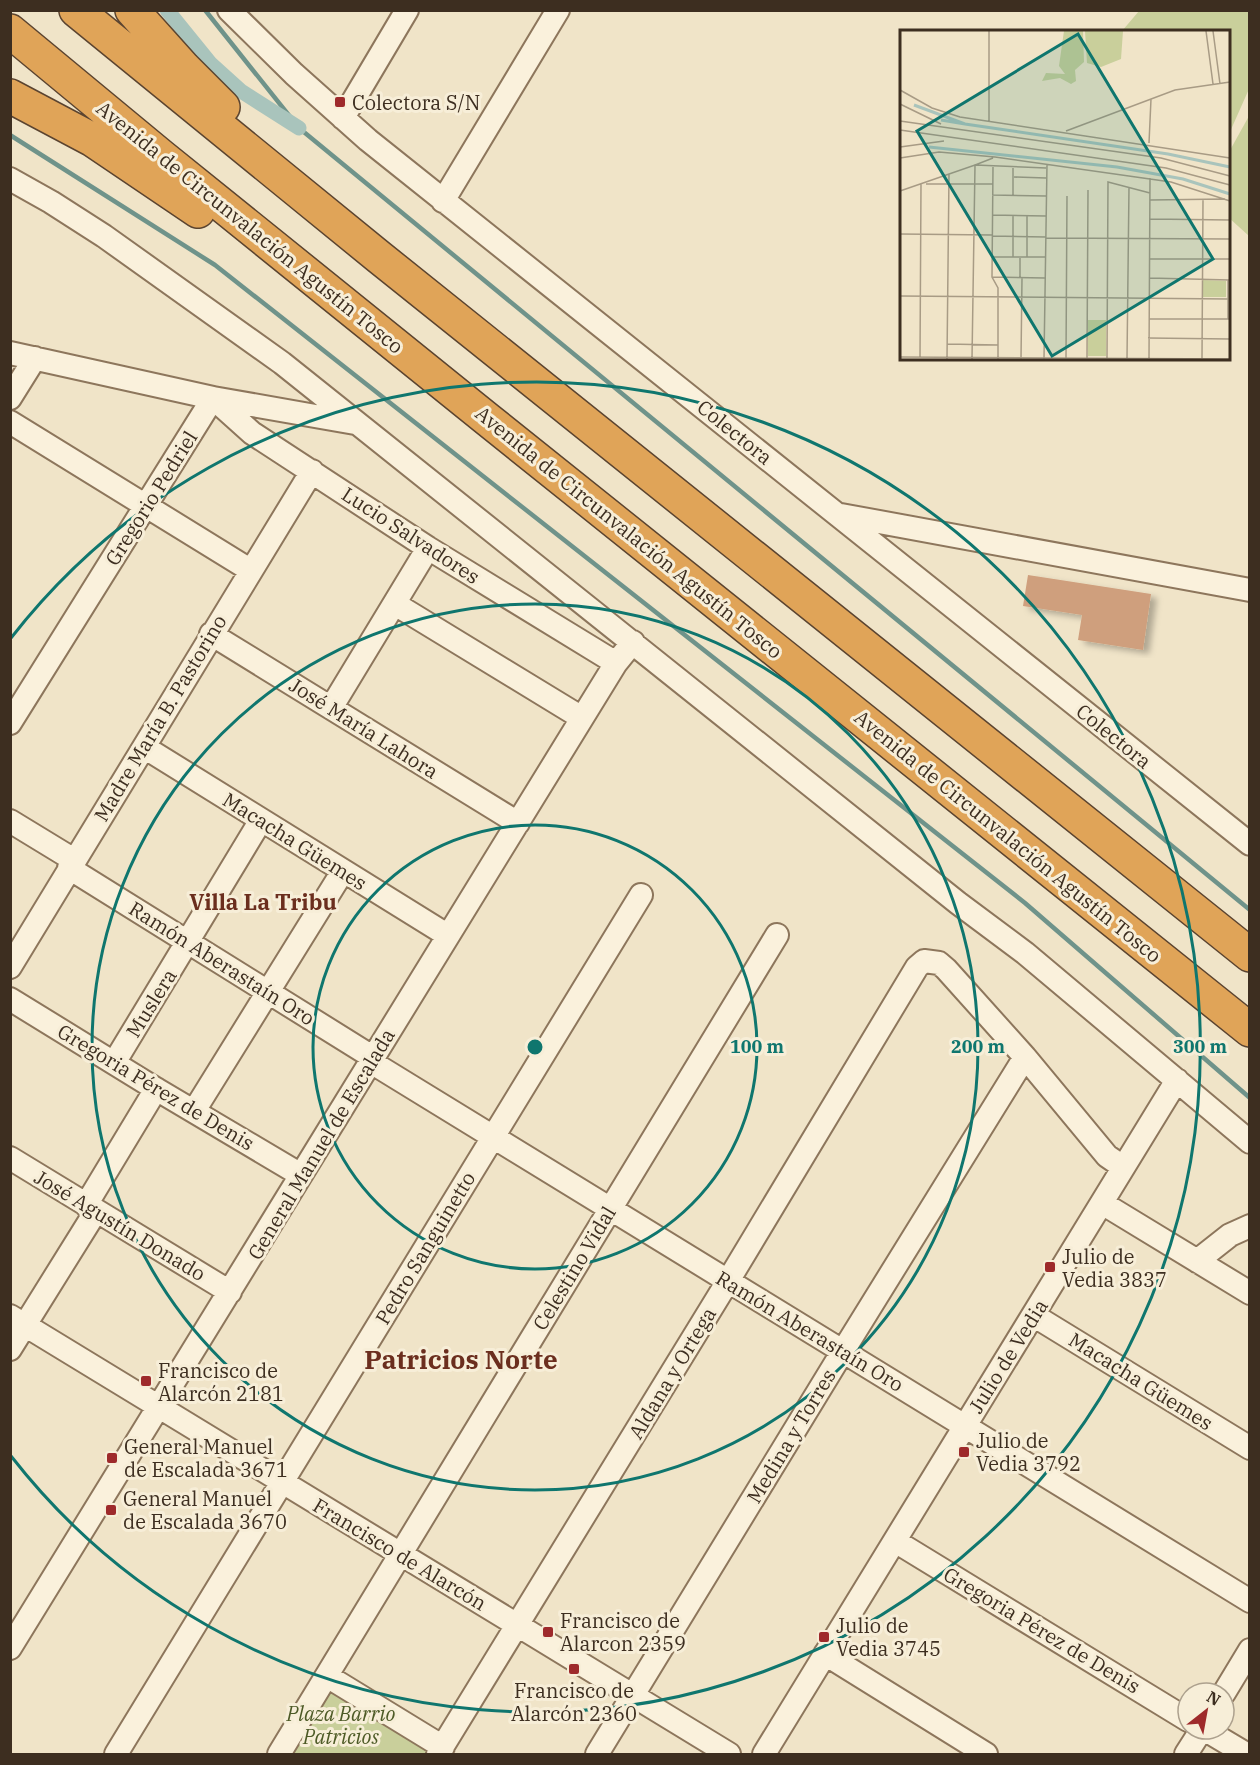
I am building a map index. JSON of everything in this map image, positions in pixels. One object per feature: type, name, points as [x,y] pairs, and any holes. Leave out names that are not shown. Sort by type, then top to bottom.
[{"type":"highway","points":[[76,10],[319,208],[1250,955]]},
{"type":"highway","points":[[132,10],[184,68],[250,133],[319,208]]},
{"type":"highway","name":"Avenida de Circunvalación Agustín Tosco","points":[[10,31],[487,419],[1250,1030]]},
{"type":"highway","points":[[10,96],[74,129],[147,176],[232,236],[355,332],[487,419]]},
{"type":"street","name":"Colectora","points":[[229,10],[343,118],[443,201],[1250,844]]},
{"type":"street","points":[[343,118],[407,10]]},
{"type":"street","points":[[443,201],[558,10]]},
{"type":"street","points":[[10,179],[104,236],[282,363],[939,888],[1025,953],[1250,1142]]},
{"type":"street","points":[[10,353],[213,398],[360,424]]},
{"type":"street","points":[[10,398],[35,358]]},
{"type":"street","name":"Lucio Salvadores","points":[[213,398],[252,433],[428,548],[616,663]]},
{"type":"street","name":"Gregorio Pedriel","points":[[10,723],[213,398]]},
{"type":"street","points":[[10,422],[250,570]]},
{"type":"street","name":"Madre María B. Pastorino","points":[[10,967],[312,471]]},
{"type":"street","points":[[836,514],[1250,590]]},
{"type":"street","points":[[332,708],[428,548]]},
{"type":"street","points":[[395,603],[582,718]]},
{"type":"street","name":"José María Lahora","points":[[211,634],[518,823]]},
{"type":"street","name":"General Manuel de Escalada","points":[[10,1648],[373,1060],[447,935],[616,663],[633,642]]},
{"type":"street","name":"Macacha Güemes","points":[[144,747],[447,935]]},
{"type":"street","name":"Muslera","points":[[114,1063],[261,820]]},
{"type":"street","name":"Ramón Aberastaín Oro","points":[[10,821],[189,942],[493,1136],[1250,1601]]},
{"type":"street","points":[[194,1111],[343,871]]},
{"type":"street","name":"Pedro Sanguinetto","points":[[116,1755],[641,895]]},
{"type":"street","name":"Celestino Vidal","points":[[279,1755],[777,935]]},
{"type":"street","name":"Aldana y Ortega","points":[[440,1751],[911,977],[924,961],[939,963],[946,969],[1025,1058]]},
{"type":"street","name":"Gregoria Pérez de Denis","points":[[10,999],[301,1175]]},
{"type":"street","points":[[1025,1058],[1107,1156],[1123,1167]]},
{"type":"street","name":"Medina y Torres","points":[[597,1755],[1025,1058]]},
{"type":"street","name":"Julio de Vedia","points":[[764,1755],[1177,1080]]},
{"type":"street","points":[[10,1350],[18,1320],[91,1208],[156,1089]]},
{"type":"street","name":"José Agustín Donado","points":[[10,1158],[230,1292]]},
{"type":"street","points":[[1102,1203],[1250,1293]]},
{"type":"street","points":[[1197,1261],[1230,1235],[1250,1226]]},
{"type":"street","name":"Macacha Güemes","points":[[1033,1315],[1250,1448]]},
{"type":"street","name":"Francisco de Alarcón","points":[[18,1320],[729,1755]]},
{"type":"street","name":"Gregoria Pérez de Denis","points":[[895,1541],[1176,1713]]},
{"type":"street","points":[[1231,1681],[1250,1650]]},
{"type":"street","points":[[825,1654],[986,1755]]},
{"type":"street","points":[[327,1676],[440,1751]]},
{"type":"street","points":[[1186,1755],[1195,1741]]},
{"type":"street","points":[[1223,1741],[1246,1755]]},
{"type":"green space","points":[[1139,11],[1249,11],[1249,89],[1230,132],[1230,30],[1123,30]]},
{"type":"green space","points":[[1249,116],[1249,236],[1230,219],[1230,150]]},
{"type":"green space","name":"Plaza Barrio Patricios","points":[[331,1683],[432,1744],[426,1754],[288,1754]]},
{"type":"building","points":[[1028,575],[1151,594],[1143,650],[1078,640],[1082,615],[1023,606]]},
{"type":"waterway","points":[[167,10],[210,63],[241,91],[299,128]]},
{"type":"waterway","points":[[205,10],[299,128],[1250,910]]},
{"type":"waterway","points":[[10,135],[215,265],[1025,903],[1250,1098]]},
{"type":"place","name":"Colectora S/N","points":[[340,102]]},
{"type":"place","name":"Julio de Vedia 3837","points":[[1050,1267]]},
{"type":"place","name":"Francisco de Alarcón 2181","points":[[146,1381]]},
{"type":"place","name":"Julio de Vedia 3792","points":[[964,1452]]},
{"type":"place","name":"General Manuel de Escalada 3671","points":[[112,1458]]},
{"type":"place","name":"General Manuel de Escalada 3670","points":[[111,1510]]},
{"type":"place","name":"Francisco de Alarcon 2359","points":[[548,1632]]},
{"type":"place","name":"Julio de Vedia 3745","points":[[824,1637]]},
{"type":"place","name":"Francisco de Alarcón 2360","points":[[574,1669]]},
{"type":"district","name":"Villa La Tribu","points":[[263,901]]},
{"type":"district","name":"Patricios Norte","points":[[461,1359]]}]
